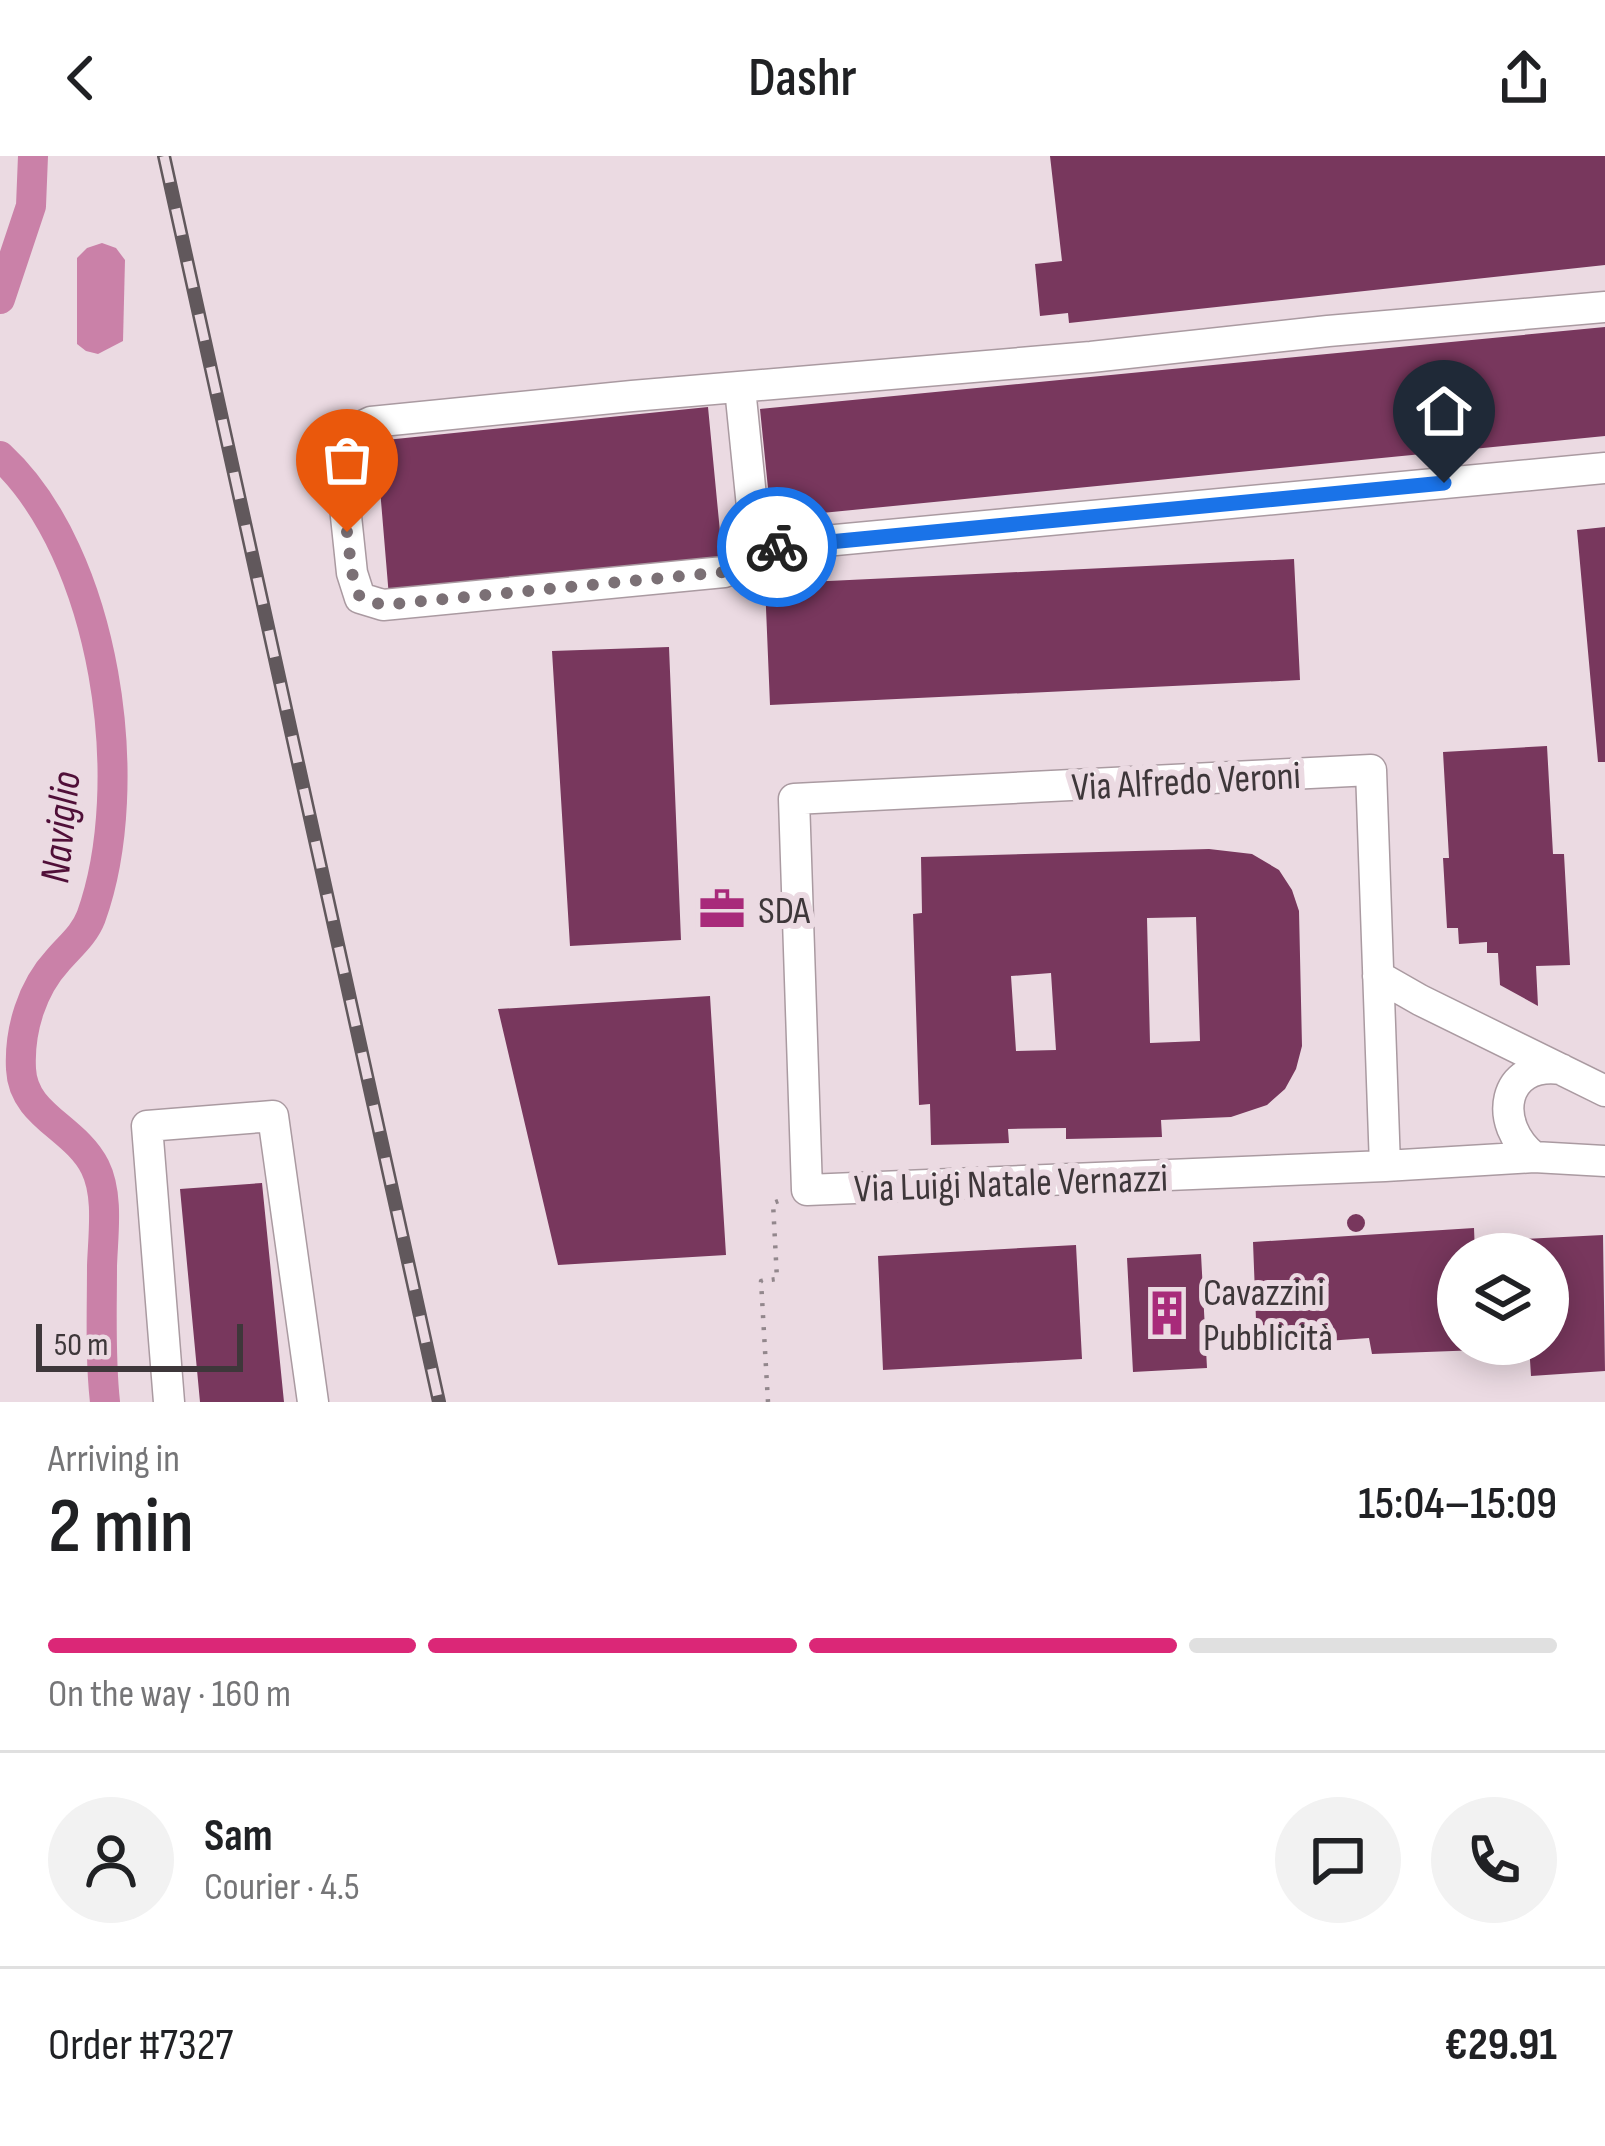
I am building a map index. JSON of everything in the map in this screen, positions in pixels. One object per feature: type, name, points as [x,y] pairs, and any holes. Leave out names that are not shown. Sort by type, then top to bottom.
[{"type":"street","points":[[1605,308],[371,422],[350,432],[339,449],[352,573],[360,598],[383,605],[724,572],[782,545],[1605,468]]},
{"type":"street","points":[[740,388],[757,556]]},
{"type":"street","name":"Via Alfredo Veroni","points":[[794,799],[1371,770],[1385,1166]]},
{"type":"street","name":"Via Luigi Natale Vernazzi","points":[[794,799],[807,1190],[1534,1157],[1605,1161]]},
{"type":"street","points":[[1378,976],[1605,1091]]},
{"type":"street","points":[[1534,1157],[1515,1138],[1507,1102],[1522,1079],[1535,1071],[1561,1069]]},
{"type":"street","points":[[170,1402],[147,1126],[273,1116],[313,1402]]},
{"type":"path","points":[[768,1402],[761,1281],[777,1279],[773,1203],[807,1190]]},
{"type":"shaded area","points":[[102,243],[116,248],[125,260],[123,341],[98,354],[77,344],[77,258]]},
{"type":"building","points":[[1050,156],[1605,156],[1605,265],[1069,323],[1068,313],[1040,316],[1035,264],[1062,261]]},
{"type":"building","points":[[1605,327],[1605,436],[771,518],[760,409]]},
{"type":"building","points":[[708,407],[723,563],[389,597],[376,441]]},
{"type":"building","points":[[1605,527],[1605,762],[1598,762],[1577,530]]},
{"type":"building","points":[[1294,559],[1300,680],[770,705],[765,584]]},
{"type":"building","points":[[669,647],[681,940],[570,946],[552,651]]},
{"type":"building","points":[[1547,746],[1553,854],[1564,854],[1570,965],[1536,966],[1538,1006],[1500,985],[1498,953],[1487,953],[1487,942],[1459,944],[1458,928],[1447,928],[1443,752]]},
{"type":"building","points":[[1209,849],[1252,854],[1279,870],[1299,911],[1302,1046],[1285,1089],[1267,1105],[1231,1117],[1161,1120],[1162,1137],[1066,1139],[1066,1128],[1008,1129],[1009,1143],[931,1145],[930,1104],[919,1105],[913,914],[922,913],[921,857]],"holes":[[[1196,917],[1200,1041],[1150,1043],[1147,918]],[[1051,973],[1056,1050],[1016,1051],[1011,976]]]},
{"type":"building","points":[[710,996],[726,1255],[558,1265],[498,1009]]},
{"type":"building","points":[[262,1183],[284,1402],[200,1402],[180,1189]]},
{"type":"building","points":[[1356,1214],[1365,1223],[1356,1232],[1347,1223]]},
{"type":"building","points":[[1474,1228],[1474,1233],[1437,1233],[1437,1352],[1372,1354],[1369,1338],[1257,1346],[1253,1242]]},
{"type":"building","points":[[1603,1235],[1605,1371],[1531,1376],[1530,1365],[1569,1365],[1569,1237]]},
{"type":"building","points":[[1076,1245],[1082,1359],[883,1370],[878,1256]]},
{"type":"building","name":"Cavazzini Pubblicità","points":[[1201,1254],[1207,1368],[1133,1372],[1127,1258]]},
{"type":"waterway","name":"Naviglio","points":[[0,299],[31,206],[33,156]]},
{"type":"waterway","name":"Naviglio","points":[[0,456],[36,498],[66,551],[88,610],[103,673],[111,739],[112,803],[105,863],[91,917],[41,983],[29,1010],[21,1054],[24,1085],[31,1099],[86,1153],[102,1190],[105,1402]]},
{"type":"railway","points":[[164,156],[439,1402]]},
{"type":"way so far","points":[[347,532],[360,598],[383,605],[724,572],[777,547]]},
{"type":"place","name":"SDA","points":[[722,909]]},
{"type":"place","name":"Cavazzini Pubblicità","points":[[1167,1313]]},
{"type":"route","points":[[777,547],[1444,483]]}]
